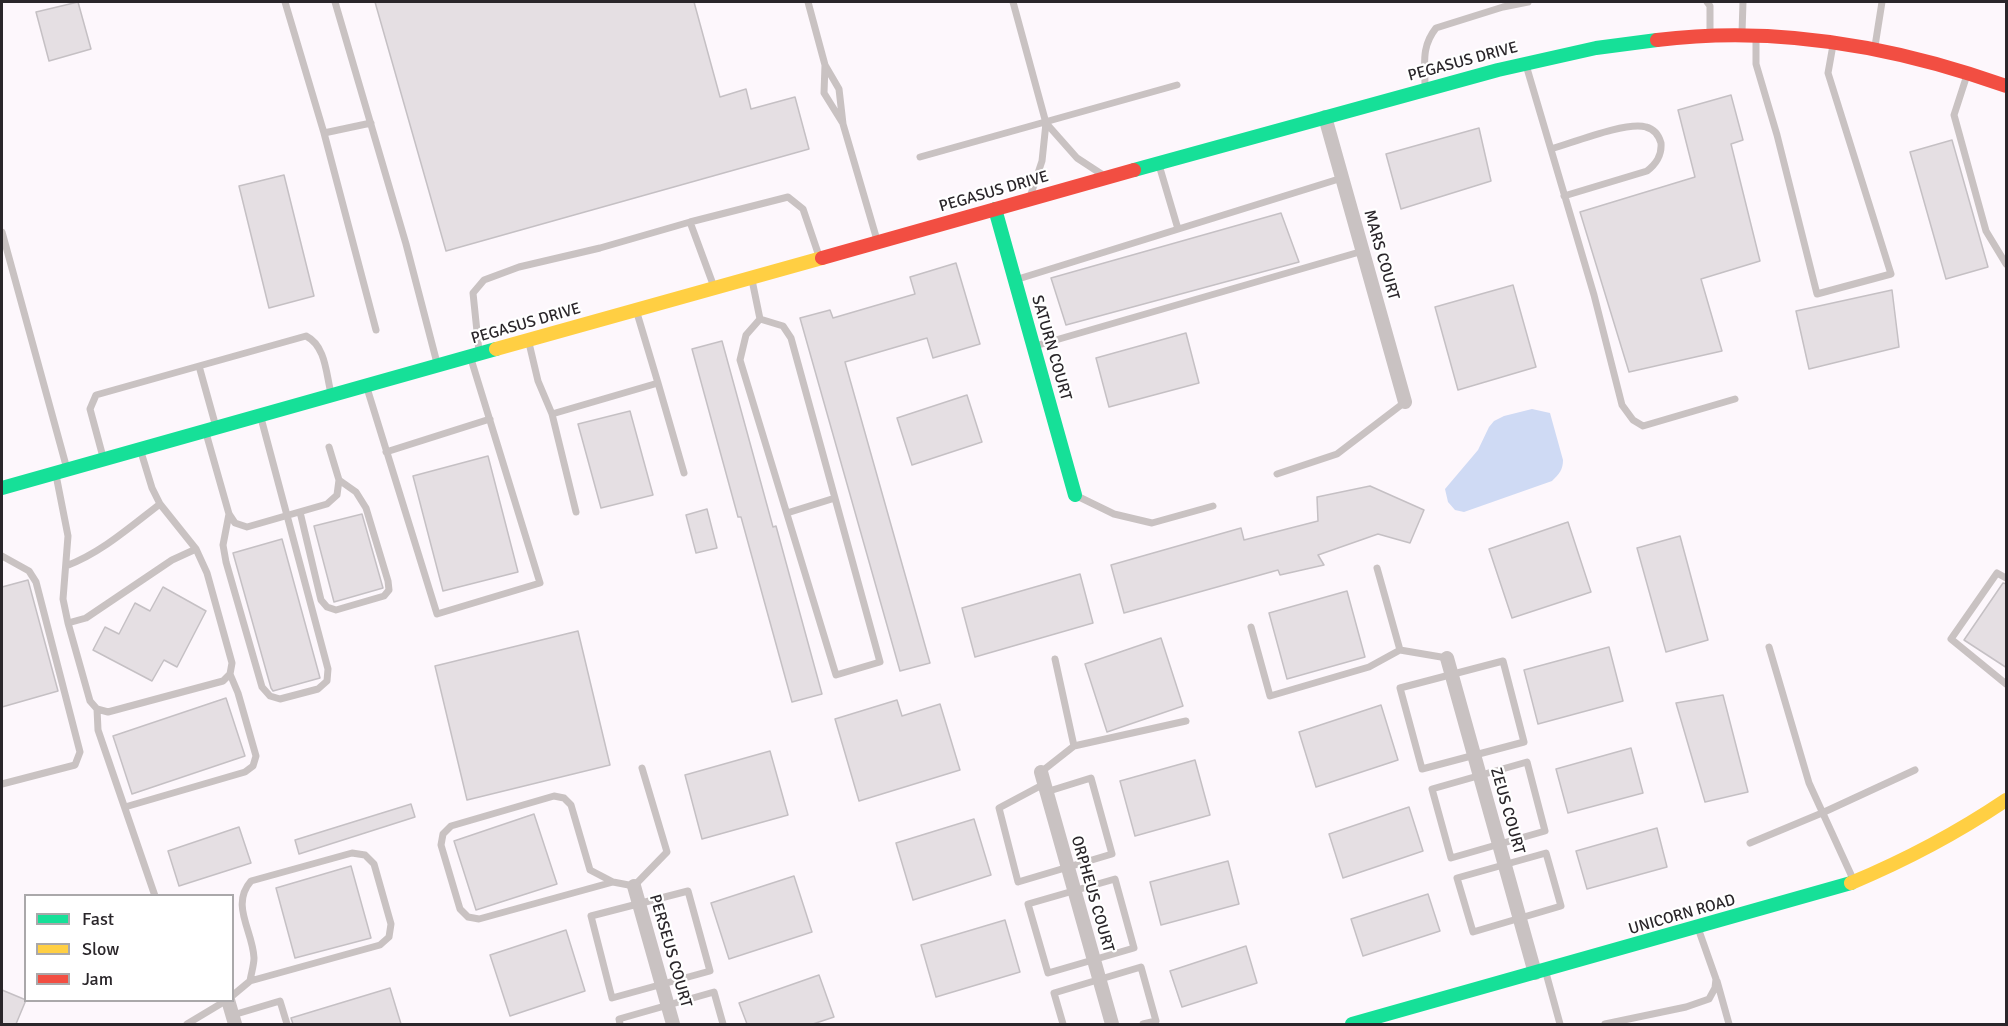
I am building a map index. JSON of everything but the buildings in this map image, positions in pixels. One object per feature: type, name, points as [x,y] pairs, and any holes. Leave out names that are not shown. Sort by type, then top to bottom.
[{"type":"street","name":"PEGASUS DRIVE","points":[[2,488],[1159,163],[1525,63],[1622,44],[1742,36],[1833,43],[1874,50],[1937,63],[2007,86]]},
{"type":"street","name":"MARS COURT","points":[[1325,117],[1405,402]]},
{"type":"street","name":"SATURN COURT","points":[[995,209],[1075,495]]},
{"type":"street","name":"ZEUS COURT","points":[[1447,658],[1520,918],[1540,972]]},
{"type":"street","name":"ORPHEUS COURT","points":[[1044,783],[1112,1024]]},
{"type":"street","name":"UNICORN ROAD","points":[[1352,1024],[1698,928],[1854,881],[1894,866],[1933,847],[2007,800]]},
{"type":"street","name":"PERSEUS COURT","points":[[634,886],[673,1024]]},
{"type":"street","points":[[229,1002],[234,1020]]},
{"type":"lane","points":[[285,2],[324,133],[376,330]]},
{"type":"lane","points":[[335,2],[406,244],[437,366]]},
{"type":"lane","points":[[808,2],[825,65],[825,93],[843,124]]},
{"type":"lane","points":[[1013,2],[1046,123],[1042,160],[1029,200]]},
{"type":"lane","points":[[1425,89],[1424,50],[1430,35],[1436,28],[1503,7],[1528,2]]},
{"type":"lane","points":[[1707,2],[1710,6],[1710,37]]},
{"type":"lane","points":[[1742,36],[1743,2]]},
{"type":"lane","points":[[1874,50],[1882,2]]},
{"type":"lane","points":[[1756,37],[1756,64],[1777,135],[1817,294],[1891,274],[1828,73],[1833,43]]},
{"type":"lane","points":[[1525,63],[1594,295],[1622,405],[1633,420],[1643,426],[1735,399]]},
{"type":"lane","points":[[825,65],[839,89],[843,124],[878,242]]},
{"type":"lane","points":[[1967,73],[1954,115],[1986,231],[2007,264]]},
{"type":"lane","points":[[920,157],[1177,85]]},
{"type":"lane","points":[[324,133],[371,123]]},
{"type":"lane","points":[[1046,123],[1077,158],[1107,178]]},
{"type":"lane","points":[[1551,149],[1636,126],[1647,127],[1655,131],[1660,141],[1659,158],[1655,165],[1647,171],[1564,196]]},
{"type":"lane","points":[[1159,163],[1178,229]]},
{"type":"lane","points":[[1014,280],[1342,178]]},
{"type":"lane","points":[[366,386],[436,614],[540,583],[490,419],[475,355],[473,293],[484,280],[519,267],[600,248],[788,197],[803,209],[820,259]]},
{"type":"lane","points":[[690,222],[714,288]]},
{"type":"lane","points":[[2,232],[62,471],[68,536],[63,599],[90,701],[97,709],[108,712],[223,681],[230,674]]},
{"type":"lane","points":[[1033,346],[1363,251]]},
{"type":"lane","points":[[752,278],[760,319]]},
{"type":"lane","points":[[636,310],[684,473]]},
{"type":"lane","points":[[760,319],[783,326],[791,338],[880,662],[836,675],[740,360],[746,335],[760,319]]},
{"type":"lane","points":[[103,460],[90,409],[96,395],[306,336],[314,340],[321,350],[332,396]]},
{"type":"lane","points":[[529,340],[538,381],[552,414],[576,512]]},
{"type":"lane","points":[[199,366],[229,514],[235,523],[247,527],[327,504],[337,495],[339,480],[329,447]]},
{"type":"lane","points":[[552,414],[658,383]]},
{"type":"lane","points":[[1277,474],[1337,454],[1405,402]]},
{"type":"lane","points":[[229,514],[223,545],[226,562],[262,687],[270,696],[280,699],[318,689],[327,681],[328,669],[261,416]]},
{"type":"lane","points":[[386,452],[490,419]]},
{"type":"lane","points":[[125,807],[245,772],[253,766],[256,756],[238,693],[230,674],[232,663],[207,573],[196,549],[160,504],[152,488],[140,449]]},
{"type":"lane","points":[[300,512],[321,600],[327,607],[336,610],[384,596],[389,590],[388,581],[366,508],[356,492],[339,480]]},
{"type":"lane","points":[[1075,495],[1114,514],[1152,523],[1213,506]]},
{"type":"lane","points":[[787,513],[835,498]]},
{"type":"lane","points":[[66,566],[99,550],[160,504]]},
{"type":"lane","points":[[68,623],[86,618],[172,560],[196,549]]},
{"type":"lane","points":[[2,556],[29,571],[36,582],[80,753],[75,765],[2,784]]},
{"type":"lane","points":[[1377,568],[1400,650]]},
{"type":"lane","points":[[2007,578],[1998,573],[1951,639],[2007,684]]},
{"type":"lane","points":[[1251,627],[1270,696],[1369,667],[1400,650],[1447,658]]},
{"type":"lane","points":[[1769,647],[1809,783],[1854,881]]},
{"type":"lane","points":[[1056,659],[1074,746]]},
{"type":"lane","points":[[1503,661],[1524,742],[1422,769],[1400,688],[1451,673],[1503,661]]},
{"type":"lane","points":[[97,709],[99,729],[154,894]]},
{"type":"lane","points":[[1044,783],[1091,778],[1112,854],[1018,882],[999,808],[1044,783],[1074,746],[1186,721]]},
{"type":"lane","points":[[1527,762],[1545,831],[1451,858],[1432,789],[1480,774],[1527,762]]},
{"type":"lane","points":[[613,882],[479,919],[468,917],[460,909],[441,845],[443,834],[451,826],[554,796],[564,798],[571,805],[590,870],[613,882],[634,886],[667,852],[642,768]]},
{"type":"lane","points":[[1750,843],[1915,770]]},
{"type":"lane","points":[[234,994],[250,981],[380,945],[389,937],[392,924],[374,864],[365,855],[352,853],[251,881],[243,890],[241,902],[254,958],[250,981]]},
{"type":"lane","points":[[1546,853],[1561,906],[1473,932],[1457,878],[1505,864],[1546,853]]},
{"type":"lane","points":[[1115,879],[1134,948],[1048,973],[1028,904],[1074,891],[1115,879]]},
{"type":"lane","points":[[688,891],[710,971],[612,998],[591,916],[639,902],[688,891]]},
{"type":"lane","points":[[1698,928],[1729,1024]]},
{"type":"lane","points":[[1063,1024],[1054,993],[1142,967],[1156,1021],[1143,1024]]},
{"type":"lane","points":[[1540,972],[1560,1024]]},
{"type":"lane","points":[[1605,1024],[1686,1007],[1709,999],[1715,988],[1716,979]]},
{"type":"lane","points":[[620,1022],[714,992],[723,1024]]},
{"type":"lane","points":[[234,1020],[280,1001],[287,1024]]},
{"type":"lane","points":[[187,1024],[225,1002]]},
{"type":"water","points":[[1532,409],[1550,413],[1563,460],[1559,474],[1552,481],[1464,512],[1455,510],[1448,502],[1445,489],[1478,450],[1489,427],[1494,421],[1504,416]]},
{"type":"traffic: fast","points":[[1134,170],[1498,70],[1596,48],[1657,40]]},
{"type":"traffic: fast","points":[[995,209],[1075,495]]},
{"type":"traffic: fast","points":[[2,488],[496,349]]},
{"type":"traffic: fast","points":[[1352,1024],[1851,883]]},
{"type":"traffic: slow","points":[[496,349],[822,258]]},
{"type":"traffic: slow","points":[[1851,883],[1931,845],[2006,800]]},
{"type":"traffic: jam","points":[[1657,40],[1746,35],[1834,42],[1921,60],[2006,86]]},
{"type":"traffic: jam","points":[[822,258],[1134,170]]}]
